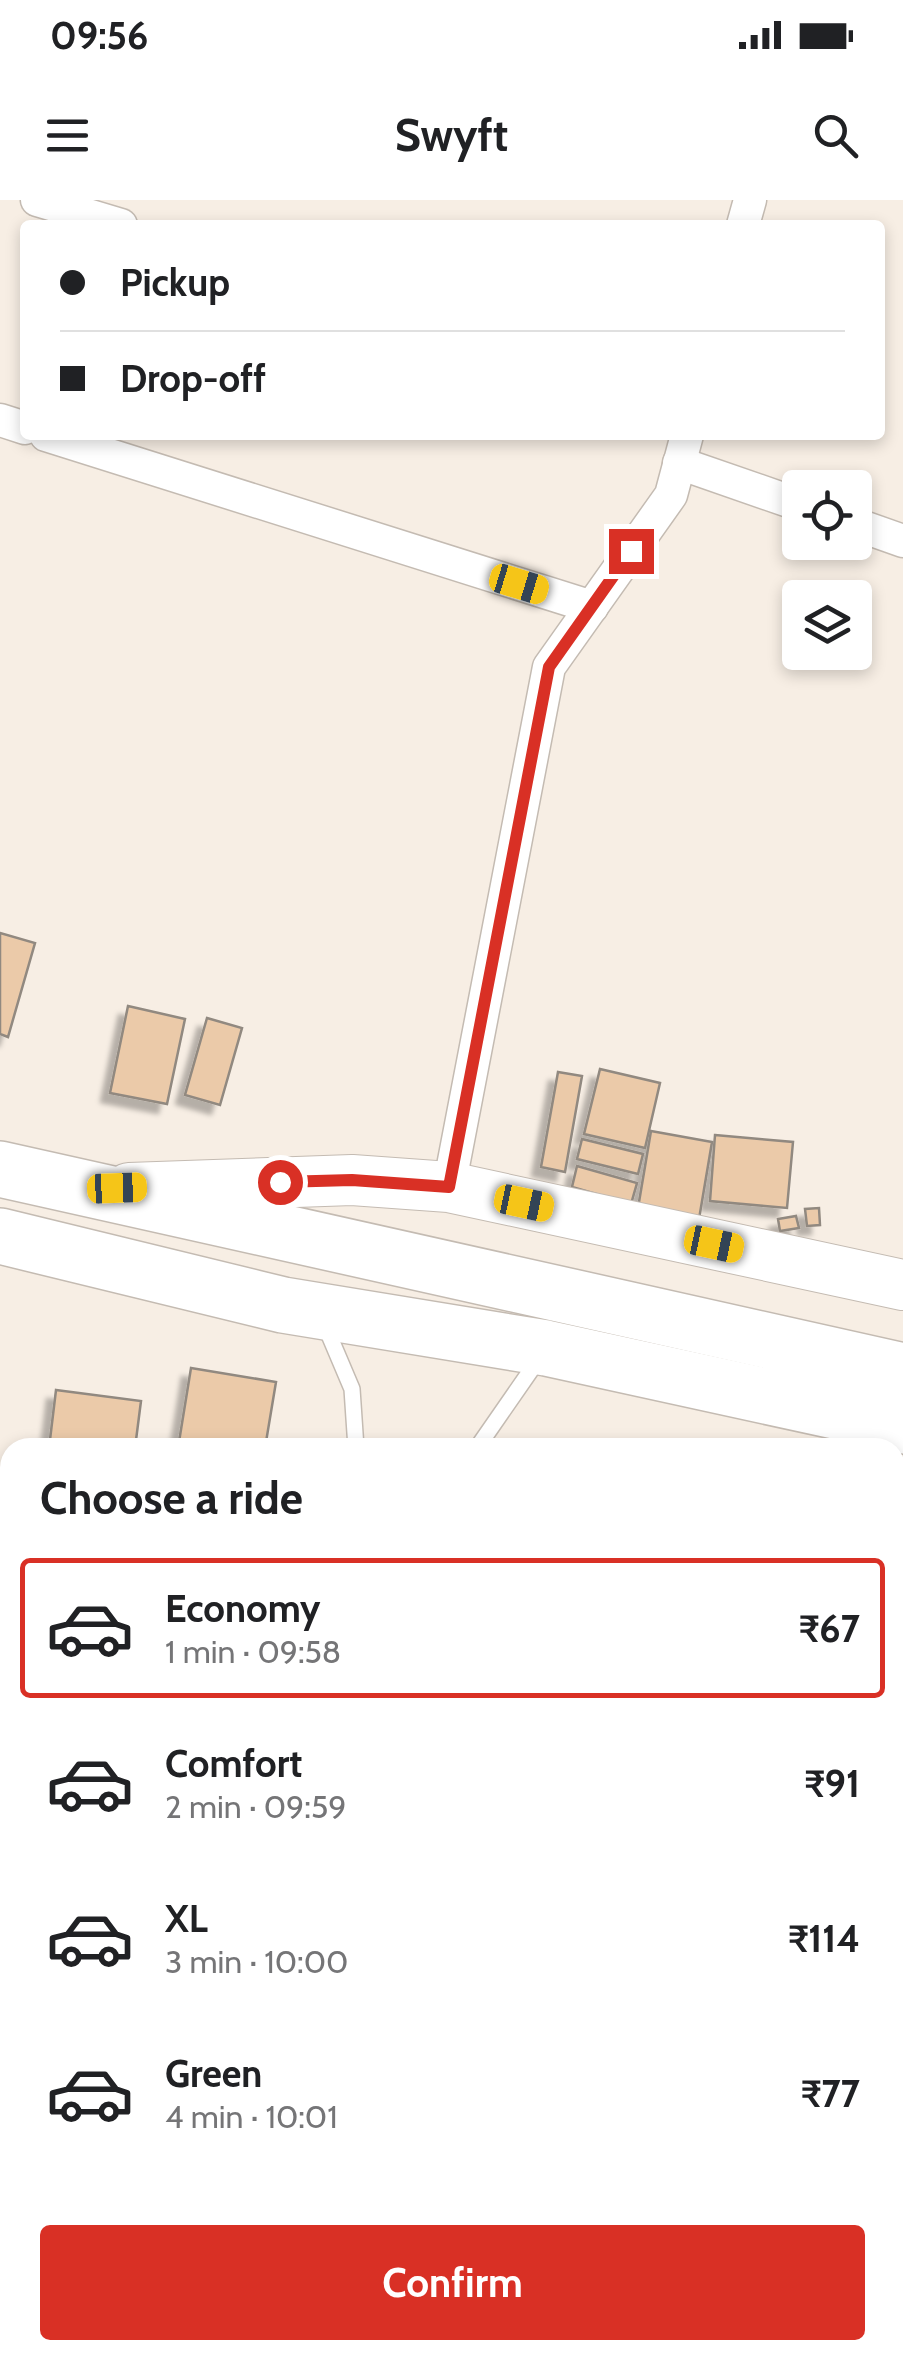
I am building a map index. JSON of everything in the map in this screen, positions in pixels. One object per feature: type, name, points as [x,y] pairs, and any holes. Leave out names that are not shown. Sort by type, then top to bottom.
[{"type":"highway","points":[[15,1174],[903,1370]]},
{"type":"highway","points":[[0,1236],[171,1281],[546,1348],[903,1426]]},
{"type":"main road","points":[[15,1174],[117,1188],[352,1180],[449,1187],[903,1285]]},
{"type":"street","points":[[37,200],[104,220]]},
{"type":"street","points":[[62,440],[592,607]]},
{"type":"street","points":[[449,1187],[549,667],[671,495],[683,449],[782,496]]},
{"type":"street","points":[[872,530],[903,540]]},
{"type":"lane","points":[[318,1310],[352,1389],[355,1438]]},
{"type":"lane","points":[[485,1438],[546,1348]]},
{"type":"building","points":[[0,933],[35,943],[8,1037],[0,1034]]},
{"type":"building","points":[[128,1006],[185,1019],[167,1104],[110,1093]]},
{"type":"building","points":[[207,1018],[242,1028],[220,1105],[185,1095]]},
{"type":"building","points":[[600,1069],[660,1083],[645,1148],[584,1134]]},
{"type":"building","points":[[558,1072],[582,1076],[565,1172],[541,1167]]},
{"type":"building","points":[[651,1131],[712,1142],[699,1219],[638,1208]]},
{"type":"building","points":[[715,1135],[793,1142],[787,1208],[710,1201]]},
{"type":"building","points":[[582,1139],[643,1154],[638,1174],[577,1159]]},
{"type":"building","points":[[577,1166],[637,1183],[631,1204],[572,1187]]},
{"type":"building","points":[[819,1208],[820,1225],[807,1226],[805,1209]]},
{"type":"building","points":[[796,1216],[799,1228],[780,1231],[778,1219]]},
{"type":"building","points":[[191,1368],[276,1382],[267,1438],[180,1438]]},
{"type":"building","points":[[56,1390],[141,1401],[136,1438],[50,1438]]},
{"type":"route","points":[[280,1182],[352,1180],[449,1187],[549,667],[631,551]]}]
